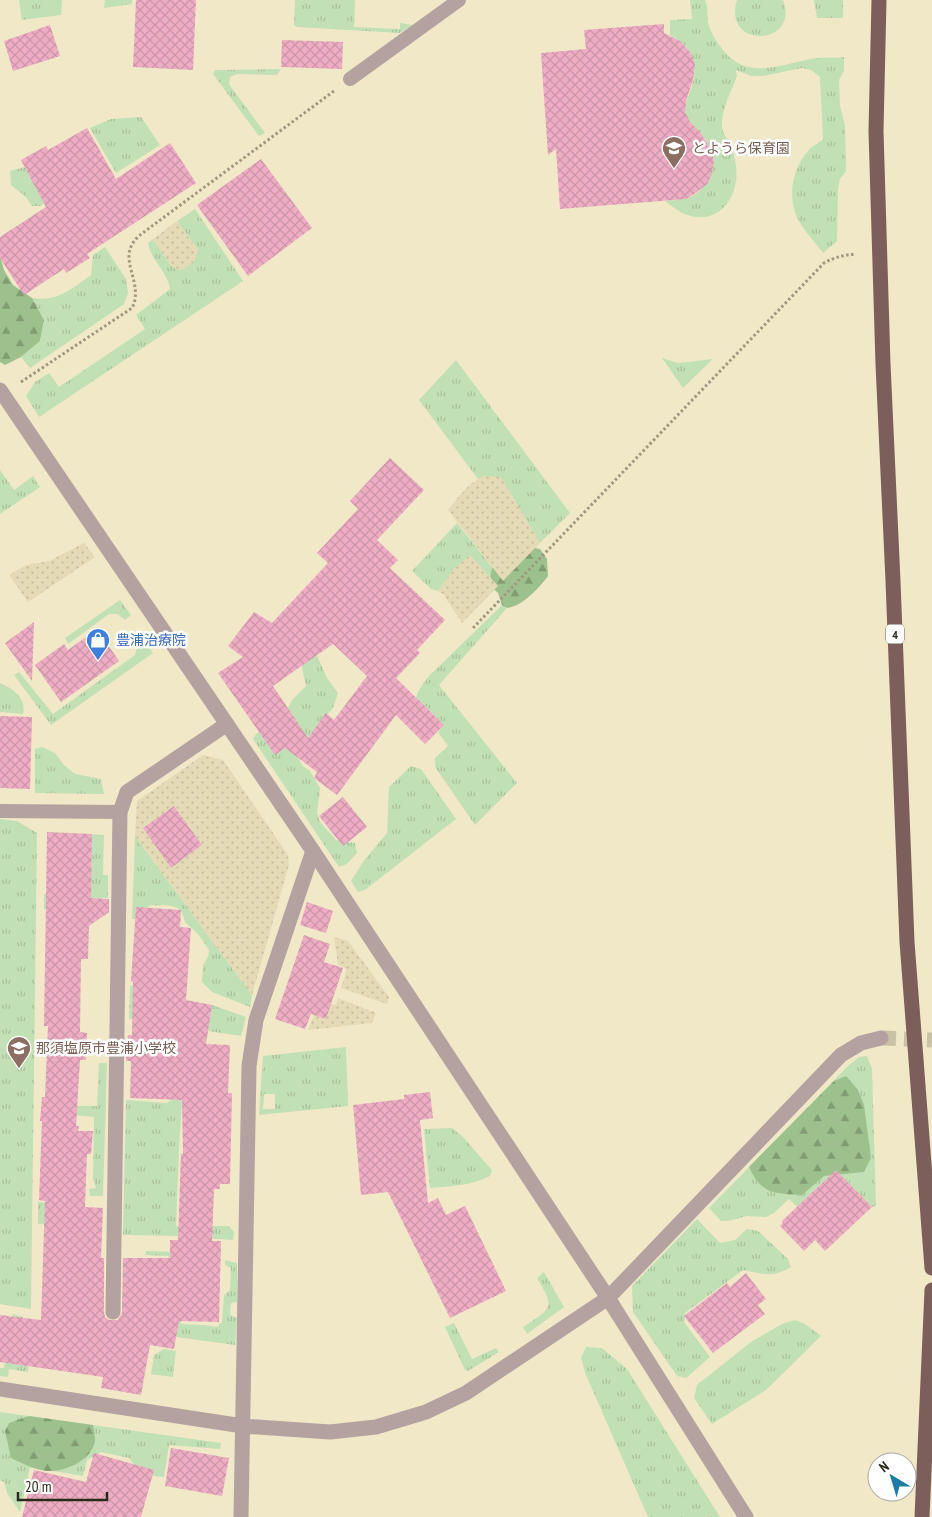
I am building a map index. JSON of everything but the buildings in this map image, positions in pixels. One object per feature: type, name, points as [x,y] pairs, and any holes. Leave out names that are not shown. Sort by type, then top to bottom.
[{"type":"highway","name":"4","points":[[879,0],[876,131],[907,942],[932,1268]]},
{"type":"highway","points":[[922,1517],[932,1290]]},
{"type":"street","points":[[1,392],[313,851],[608,1298],[746,1517]]},
{"type":"street","points":[[113,1312],[120,812],[127,792],[227,724]]},
{"type":"street","points":[[242,1517],[249,1066],[256,1020],[313,851]]},
{"type":"street","points":[[0,1389],[243,1426],[330,1432],[376,1427],[426,1412],[466,1393],[608,1298],[841,1055],[860,1043],[881,1038]]},
{"type":"lane","points":[[350,79],[459,0]]},
{"type":"lane","points":[[0,811],[120,812]]},
{"type":"path","points":[[1,392],[132,308],[136,300],[136,288],[129,256],[132,244],[144,232],[248,153],[350,79]]},
{"type":"path","points":[[473,628],[824,263],[844,254],[880,253]]},
{"type":"green space","points":[[19,0],[62,0],[61,15],[22,20]]},
{"type":"green space","points":[[105,0],[132,0],[132,4],[104,8]]},
{"type":"green space","points":[[295,0],[355,0],[354,27],[400,29],[400,23],[413,25],[400,33],[297,27],[294,25]]},
{"type":"green space","points":[[690,0],[705,0],[708,23],[712,34],[730,58],[741,65],[765,68],[817,58],[844,57],[844,71],[839,80],[840,106],[845,125],[846,171],[840,179],[838,189],[837,241],[823,253],[800,223],[795,211],[792,193],[798,166],[810,149],[823,139],[820,77],[811,70],[802,68],[763,76],[751,76],[736,70],[737,76],[727,101],[722,121],[722,129],[731,147],[736,166],[735,186],[732,196],[720,211],[702,217],[684,214],[665,201],[682,199],[700,191],[708,179],[712,164],[712,154],[709,145],[686,116],[685,111],[693,80],[694,64],[692,57],[684,45],[670,35],[670,20],[692,19]]},
{"type":"green space","points":[[737,0],[783,0],[786,15],[781,26],[772,33],[761,36],[750,34],[740,28],[735,16]]},
{"type":"green space","points":[[814,0],[843,0],[843,18],[817,18]]},
{"type":"green space","points":[[281,69],[277,75],[237,74],[230,77],[229,84],[265,133],[259,136],[213,74],[215,70]]},
{"type":"green space","points":[[141,117],[160,145],[116,173],[90,128],[111,119]]},
{"type":"green space","points":[[25,167],[62,192],[40,206],[32,206],[26,197],[11,185],[10,171]]},
{"type":"green space","points":[[195,209],[243,281],[39,417],[26,396],[35,382],[49,373],[59,387],[145,329],[136,315],[170,289],[166,277],[152,255],[148,243],[153,239],[171,266],[198,250],[177,221]]},
{"type":"green space","points":[[105,247],[126,279],[128,293],[124,304],[30,368],[21,357],[40,341],[44,320],[32,298],[41,299],[57,296],[77,285],[91,275],[93,255]]},
{"type":"green space","points":[[0,256],[4,270],[13,285],[32,298],[44,320],[40,341],[21,357],[5,365],[0,362]]},
{"type":"green space","points":[[662,358],[678,363],[713,359],[683,388]]},
{"type":"green space","points":[[456,360],[570,513],[540,543],[501,478],[486,476],[478,479],[419,400]]},
{"type":"green space","points":[[0,470],[14,490],[33,476],[40,487],[0,514]]},
{"type":"green space","points":[[457,523],[503,581],[455,568],[438,591],[431,589],[412,571]]},
{"type":"green space","points":[[526,546],[540,549],[547,559],[548,576],[525,600],[513,607],[507,608],[502,605],[498,593],[490,586],[492,568],[495,562],[503,555]]},
{"type":"green space","points":[[120,600],[131,615],[125,620],[117,614],[109,614],[68,644],[65,638]]},
{"type":"green space","points":[[502,605],[507,608],[439,685],[517,783],[475,825],[435,767],[435,758],[448,746],[438,732],[444,725],[425,706],[415,714],[414,708],[420,688],[430,675]]},
{"type":"green space","points":[[144,640],[153,653],[51,725],[14,675],[19,672],[53,714],[135,655],[138,644]]},
{"type":"green space","points":[[310,640],[327,678],[338,693],[333,708],[295,753],[303,766],[310,771],[320,788],[317,813],[320,822],[336,840],[355,843],[357,853],[347,864],[339,867],[253,739],[256,734],[286,713],[292,700],[306,686],[300,659]]},
{"type":"green space","points":[[0,683],[10,688],[21,699],[24,709],[23,714],[0,712]]},
{"type":"green space","points":[[42,747],[55,753],[64,765],[75,774],[101,779],[104,794],[35,793],[35,749]]},
{"type":"green space","points":[[411,766],[421,769],[456,819],[365,890],[358,892],[351,881],[363,862],[387,833],[389,787]]},
{"type":"green space","name":"那須塩原市豊浦小学校","points":[[0,819],[17,821],[37,833],[31,1309],[0,1304]]},
{"type":"green space","points":[[92,834],[104,835],[103,875],[108,875],[108,898],[84,898],[62,910],[44,909],[44,894],[69,894],[79,868],[92,867]]},
{"type":"green space","points":[[135,836],[252,995],[250,1007],[212,992],[202,982],[203,965],[208,957],[209,950],[199,935],[185,922],[181,911],[177,908],[168,905],[150,905],[142,912],[141,919],[132,919]]},
{"type":"green space","points":[[130,985],[208,1027],[212,1005],[246,1017],[241,1036],[129,1019]]},
{"type":"green space","points":[[346,1047],[348,1106],[259,1115],[263,1056]],"holes":[[[264,1094],[275,1094],[275,1109],[263,1109]]]},
{"type":"green space","points":[[867,1056],[872,1069],[876,1206],[872,1207],[836,1170],[797,1207],[789,1199],[774,1213],[766,1217],[747,1216],[721,1221],[709,1208],[848,1066],[859,1057]]},
{"type":"green space","points":[[99,1063],[107,1063],[103,1196],[90,1196],[89,1189],[96,1188],[93,1179],[94,1117],[73,1115],[73,1106],[97,1106]]},
{"type":"green space","points":[[846,1076],[858,1090],[864,1105],[871,1158],[864,1172],[824,1176],[802,1195],[776,1193],[764,1188],[749,1167],[834,1081]]},
{"type":"green space","points":[[183,1082],[176,1226],[229,1226],[234,1232],[233,1240],[123,1235],[126,1100],[167,1103],[174,1098]]},
{"type":"green space","points":[[452,1128],[462,1136],[492,1170],[490,1176],[468,1184],[430,1188],[424,1129]]},
{"type":"green space","points":[[38,1202],[74,1204],[75,1225],[38,1224]]},
{"type":"green space","points":[[697,1219],[720,1243],[735,1240],[747,1229],[758,1231],[788,1259],[791,1267],[773,1274],[743,1270],[685,1313],[684,1322],[710,1357],[686,1378],[677,1376],[633,1312],[632,1286]]},
{"type":"green space","points":[[146,1251],[180,1252],[181,1324],[217,1327],[222,1322],[224,1295],[230,1290],[231,1268],[225,1265],[225,1260],[237,1263],[237,1302],[231,1303],[230,1315],[237,1318],[235,1345],[132,1331],[172,1262],[168,1256],[145,1255]]},
{"type":"green space","points":[[544,1272],[564,1307],[527,1334],[523,1327],[540,1316],[548,1307],[547,1296],[537,1278]]},
{"type":"green space","points":[[13,1314],[23,1317],[22,1328],[34,1330],[28,1372],[9,1369],[8,1377],[0,1376],[0,1368],[4,1368]]},
{"type":"green space","points":[[795,1320],[805,1324],[821,1336],[766,1390],[712,1424],[694,1398],[697,1385],[751,1342],[782,1324]]},
{"type":"green space","points":[[454,1323],[472,1359],[496,1348],[499,1352],[468,1371],[465,1370],[445,1327]]},
{"type":"green space","points":[[586,1347],[602,1348],[627,1369],[720,1517],[648,1517],[586,1375],[581,1358]]},
{"type":"green space","points":[[164,1349],[176,1351],[173,1377],[151,1374],[154,1355]]},
{"type":"green space","points":[[0,1412],[221,1443],[220,1449],[169,1445],[164,1477],[153,1476],[144,1472],[136,1467],[129,1458],[101,1452],[87,1460],[83,1476],[30,1467],[20,1512],[7,1493],[4,1482],[0,1480]]},
{"type":"green space","points":[[29,1416],[93,1425],[95,1441],[93,1447],[85,1458],[79,1462],[72,1466],[52,1471],[36,1469],[11,1458],[5,1431],[9,1423]]},
{"type":"sand","points":[[177,221],[198,251],[194,262],[180,271],[171,266],[153,239]]},
{"type":"sand","points":[[486,476],[501,477],[540,543],[503,581],[448,510],[469,486]]},
{"type":"sand","points":[[84,543],[95,557],[28,602],[9,575],[26,565],[49,561]]},
{"type":"sand","points":[[470,555],[498,586],[462,623],[443,594],[438,591],[455,568]]},
{"type":"sand","points":[[203,755],[223,760],[288,855],[289,865],[252,995],[135,836],[137,801]],"holes":[[[174,806],[202,845],[171,868],[143,828]]]},
{"type":"sand","points":[[334,937],[348,941],[389,997],[387,1004],[341,988],[347,969],[338,965]]},
{"type":"sand","points":[[338,998],[376,1013],[372,1023],[308,1030],[314,1015],[326,1019],[331,1004],[336,1005]]},
{"type":"tunnel","points":[[881,1038],[932,1040]]},
{"type":"place","name":"とようら保育園","points":[[674,169]]},
{"type":"place","name":"豊浦治療院","points":[[98,661]]},
{"type":"place","name":"那須塩原市豊浦小学校","points":[[19,1069]]}]
